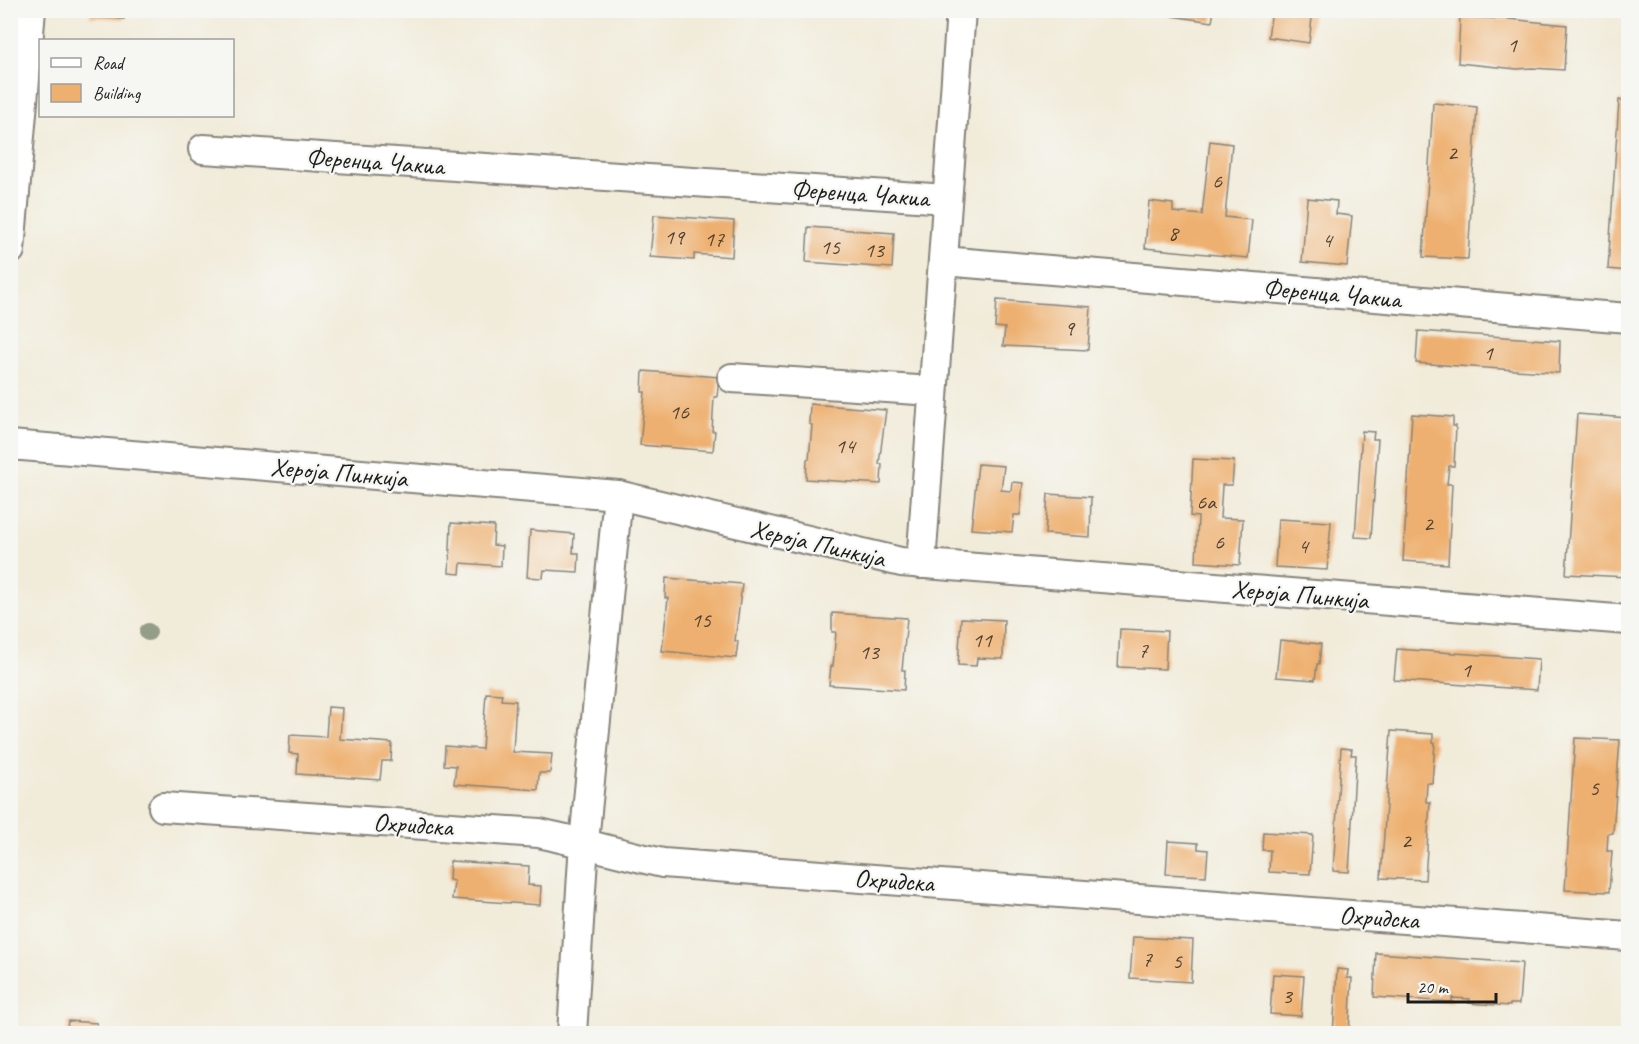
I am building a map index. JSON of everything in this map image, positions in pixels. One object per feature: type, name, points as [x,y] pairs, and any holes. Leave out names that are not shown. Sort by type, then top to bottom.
[{"type":"street","points":[[10,250],[31,10]]},
{"type":"street","points":[[947,199],[961,10]]},
{"type":"street","name":"Ференца Чакиа","points":[[203,149],[947,199],[943,261],[1629,318]]},
{"type":"street","points":[[921,564],[943,261]]},
{"type":"street","points":[[732,378],[933,391]]},
{"type":"street","name":"Хероја Пинкија","points":[[10,445],[618,495],[901,562],[1629,620]]},
{"type":"street","points":[[572,1034],[584,842],[618,495]]},
{"type":"street","name":"Охридска","points":[[163,807],[539,833],[584,842],[623,855],[663,863],[1629,936]]},
{"type":"building","points":[[91,10],[124,10],[124,19],[90,17]]},
{"type":"building","points":[[1173,10],[1214,10],[1212,22],[1172,16]]},
{"type":"building","points":[[1272,10],[1313,10],[1309,43],[1268,37]]},
{"type":"building","points":[[1460,17],[1567,25],[1564,70],[1517,69],[1458,63]]},
{"type":"building","points":[[1619,100],[1628,101],[1628,271],[1608,269]]},
{"type":"building","points":[[1433,103],[1477,107],[1468,259],[1423,257]]},
{"type":"building","points":[[1210,141],[1232,144],[1225,217],[1252,220],[1248,258],[1145,248],[1149,201],[1173,204],[1173,212],[1202,215]]},
{"type":"building","points":[[1307,198],[1337,201],[1336,214],[1352,216],[1347,266],[1302,262]]},
{"type":"building","points":[[654,215],[734,221],[732,257],[694,254],[694,260],[650,257]]},
{"type":"building","points":[[808,227],[894,233],[892,268],[806,262]]},
{"type":"building","points":[[997,300],[1091,307],[1088,350],[1003,346],[1005,328],[995,327]]},
{"type":"building","points":[[1418,331],[1560,341],[1559,373],[1416,363]]},
{"type":"building","points":[[643,371],[719,377],[717,397],[714,397],[713,451],[640,445],[645,392],[642,392]]},
{"type":"building","points":[[810,404],[886,410],[879,464],[882,464],[881,484],[806,479],[812,425],[809,424]]},
{"type":"building","points":[[1412,414],[1453,417],[1453,426],[1456,426],[1454,466],[1449,466],[1447,484],[1452,484],[1448,564],[1403,561]]},
{"type":"building","points":[[1577,414],[1628,418],[1628,577],[1566,574]]},
{"type":"building","points":[[1362,431],[1374,432],[1373,439],[1378,439],[1371,538],[1355,537]]},
{"type":"building","points":[[1193,459],[1234,461],[1232,485],[1222,485],[1220,518],[1243,519],[1240,565],[1196,562],[1198,517],[1190,516]]},
{"type":"building","points":[[978,464],[1004,466],[1001,490],[1011,491],[1012,482],[1023,483],[1020,515],[1014,515],[1012,532],[971,529]]},
{"type":"building","points":[[1048,494],[1091,497],[1090,537],[1045,534]]},
{"type":"building","points":[[1278,519],[1331,522],[1327,570],[1275,567]]},
{"type":"building","points":[[451,523],[494,526],[493,545],[502,546],[501,566],[461,563],[460,574],[449,573]]},
{"type":"building","points":[[530,530],[574,534],[573,553],[579,553],[578,572],[544,570],[543,578],[527,577]]},
{"type":"building","points":[[666,578],[742,584],[735,641],[738,641],[736,658],[662,651],[668,598],[665,598]]},
{"type":"building","points":[[832,613],[907,618],[902,670],[905,670],[904,690],[829,685],[836,632],[832,632]]},
{"type":"building","points":[[961,618],[1004,620],[1003,659],[977,658],[976,666],[958,665]]},
{"type":"building","points":[[1120,629],[1167,631],[1165,669],[1118,667]]},
{"type":"building","points":[[1280,640],[1321,644],[1315,680],[1276,677]]},
{"type":"building","points":[[1397,649],[1539,659],[1537,690],[1394,680]]},
{"type":"building","points":[[486,693],[502,694],[501,700],[516,701],[513,752],[552,754],[550,773],[539,773],[538,790],[454,784],[456,766],[444,765],[445,746],[482,749]]},
{"type":"building","points":[[328,707],[342,708],[340,739],[392,743],[391,761],[382,761],[380,780],[297,774],[298,754],[289,753],[290,735],[326,737]]},
{"type":"building","points":[[1391,731],[1433,734],[1433,743],[1435,743],[1432,783],[1427,783],[1426,802],[1430,802],[1425,880],[1381,878]]},
{"type":"building","points":[[1575,738],[1620,740],[1613,833],[1608,834],[1607,851],[1612,851],[1609,892],[1565,890]]},
{"type":"building","points":[[1341,748],[1352,749],[1351,755],[1356,755],[1349,872],[1333,871]]},
{"type":"building","points":[[1263,832],[1313,835],[1310,874],[1269,872],[1270,850],[1262,850]]},
{"type":"building","points":[[1168,841],[1198,843],[1198,849],[1208,850],[1206,876],[1166,874]]},
{"type":"building","points":[[450,861],[529,866],[528,885],[541,886],[540,905],[452,899],[454,881],[449,880]]},
{"type":"building","points":[[1133,937],[1193,940],[1191,982],[1130,978]]},
{"type":"building","points":[[1376,953],[1522,963],[1519,1004],[1510,1004],[1510,1006],[1469,1003],[1470,999],[1452,998],[1452,1002],[1374,997]]},
{"type":"building","points":[[1337,969],[1348,970],[1347,978],[1352,978],[1349,1034],[1333,1034]]},
{"type":"building","points":[[1273,974],[1304,976],[1301,1016],[1270,1014]]},
{"type":"building","points":[[68,1021],[97,1023],[97,1034],[66,1034]]}]
